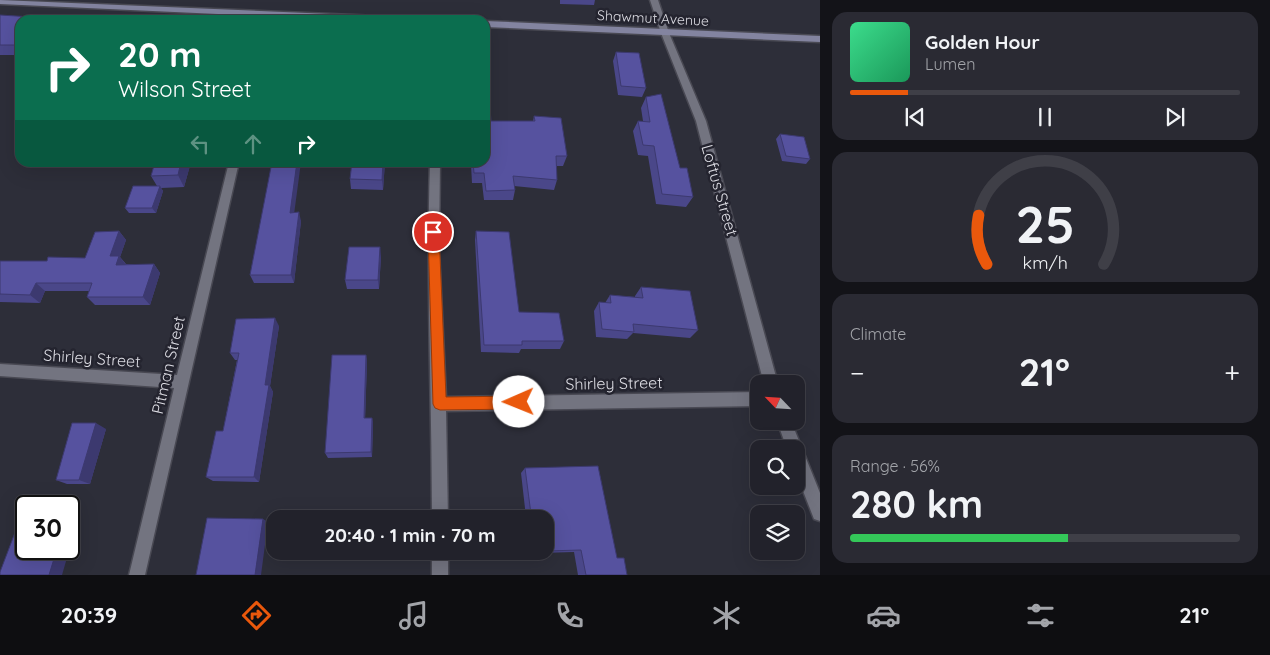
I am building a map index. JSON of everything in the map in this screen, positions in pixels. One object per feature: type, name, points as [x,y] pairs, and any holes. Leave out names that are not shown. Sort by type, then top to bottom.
[{"type":"main road","points":[[0,2],[237,15]]},
{"type":"main road","name":"Shawmut Avenue","points":[[490,24],[820,39]]},
{"type":"street","name":"Loftus Street","points":[[654,0],[665,33],[701,122],[769,375]]},
{"type":"street","name":"Pitman Street","points":[[137,575],[233,167]]},
{"type":"street","points":[[435,167],[433,250],[440,404],[440,510]]},
{"type":"street","name":"Shirley Street","points":[[0,370],[182,382]]},
{"type":"street","name":"Shirley Street","points":[[440,404],[750,399]]},
{"type":"street","points":[[805,476],[820,513]]},
{"type":"street","points":[[440,560],[440,575]]},
{"type":"building","points":[[0,15],[15,16],[15,45],[0,45]]},
{"type":"building","points":[[616,52],[639,53],[646,88],[621,86]]},
{"type":"building","points":[[661,94],[680,168],[687,168],[693,197],[662,194],[654,146],[643,145],[638,121],[650,122],[646,97]]},
{"type":"building","points":[[490,108],[491,121],[535,121],[534,116],[561,118],[567,156],[556,156],[557,180],[513,176],[515,190],[486,191],[484,173],[474,173],[473,167],[490,167]]},
{"type":"building","points":[[780,134],[804,137],[810,159],[786,156]]},
{"type":"building","points":[[154,167],[180,167],[178,175],[151,176]]},
{"type":"building","points":[[271,167],[296,167],[290,213],[299,212],[291,275],[250,275]]},
{"type":"building","points":[[351,167],[383,167],[382,180],[350,179]]},
{"type":"building","points":[[133,186],[160,186],[152,208],[125,208]]},
{"type":"building","points":[[119,231],[110,256],[119,256],[116,265],[154,264],[143,297],[87,297],[92,283],[36,283],[30,295],[0,294],[0,261],[47,261],[48,257],[85,258],[95,232]]},
{"type":"building","points":[[476,231],[509,232],[519,312],[559,313],[564,341],[522,341],[522,345],[484,345]]},
{"type":"building","points":[[349,247],[380,247],[378,280],[345,280]]},
{"type":"building","points":[[641,287],[690,291],[698,330],[633,324],[634,332],[602,329],[599,302],[611,303],[610,295],[643,298]]},
{"type":"building","points":[[275,318],[265,385],[269,385],[254,477],[206,477],[216,431],[223,431],[239,353],[230,353],[236,319]]},
{"type":"building","points":[[332,355],[366,355],[364,418],[372,418],[371,452],[325,453]]},
{"type":"building","points":[[72,423],[96,423],[79,480],[56,480]]},
{"type":"building","points":[[598,466],[617,558],[624,558],[627,575],[586,575],[581,550],[554,551],[554,510],[530,510],[525,468]]},
{"type":"building","points":[[207,518],[263,519],[255,575],[196,575]]},
{"type":"building","points":[[15,533],[15,560],[54,560],[49,575],[0,575]]},
{"type":"route","points":[[433,232],[440,404],[519,402]]}]
